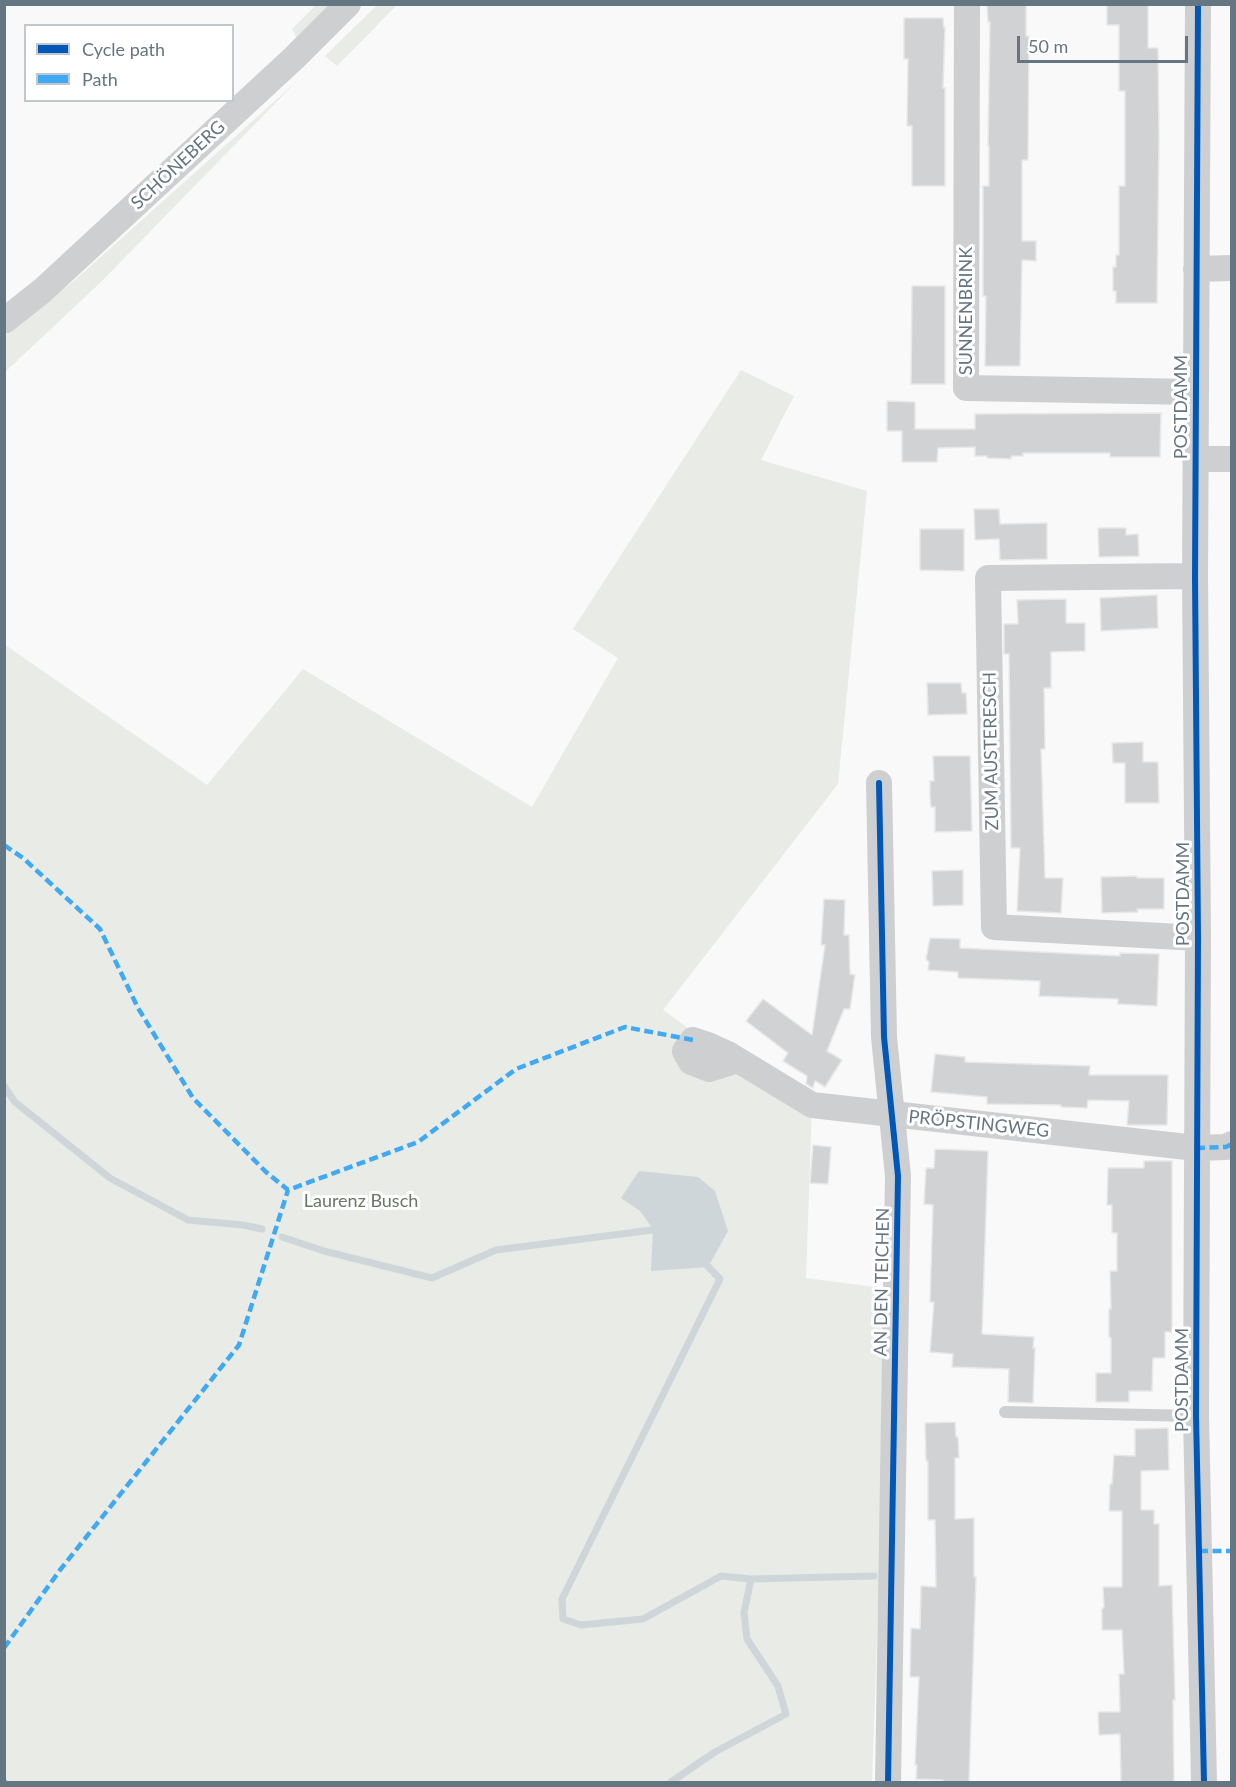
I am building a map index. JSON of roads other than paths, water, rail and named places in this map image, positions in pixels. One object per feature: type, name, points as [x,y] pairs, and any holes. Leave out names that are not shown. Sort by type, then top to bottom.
[{"type":"street","name":"SCHÖNEBERG","points":[[4,321],[43,290],[294,58],[348,4]]},
{"type":"street","name":"SUNNENBRINK","points":[[967,4],[966,388],[1196,392]]},
{"type":"street","name":"POSTDAMM","points":[[1198,4],[1194,576],[1198,938],[1196,1416],[1204,1782]]},
{"type":"street","points":[[1196,269],[1232,268]]},
{"type":"street","name":"POSTDAMM","points":[[1195,459],[1232,459]]},
{"type":"street","name":"ZUM AUSTERESCH","points":[[1194,576],[988,579],[994,927],[1198,938]]},
{"type":"street","name":"AN DEN TEICHEN","points":[[879,783],[884,1037],[898,1176],[888,1782]]},
{"type":"street","name":"PRÖPSTINGWEG","points":[[737,1060],[812,1106],[1196,1148],[1226,1147],[1232,1144]]},
{"type":"lane","name":"POSTDAMM","points":[[1005,1412],[1196,1416]]},
{"type":"waterway","points":[[4,1086],[15,1102],[110,1178],[188,1220],[262,1229]]},
{"type":"waterway","points":[[282,1237],[324,1251],[432,1278],[496,1250],[660,1229]]},
{"type":"waterway","points":[[703,1261],[720,1279],[562,1599],[563,1619],[581,1625],[643,1619],[721,1576],[751,1579],[874,1576]]},
{"type":"waterway","points":[[671,1782],[715,1752],[786,1714],[778,1686],[747,1639],[744,1613],[751,1579]]},
{"type":"park label","name":"Laurenz Busch","points":[[361,1201]]}]
